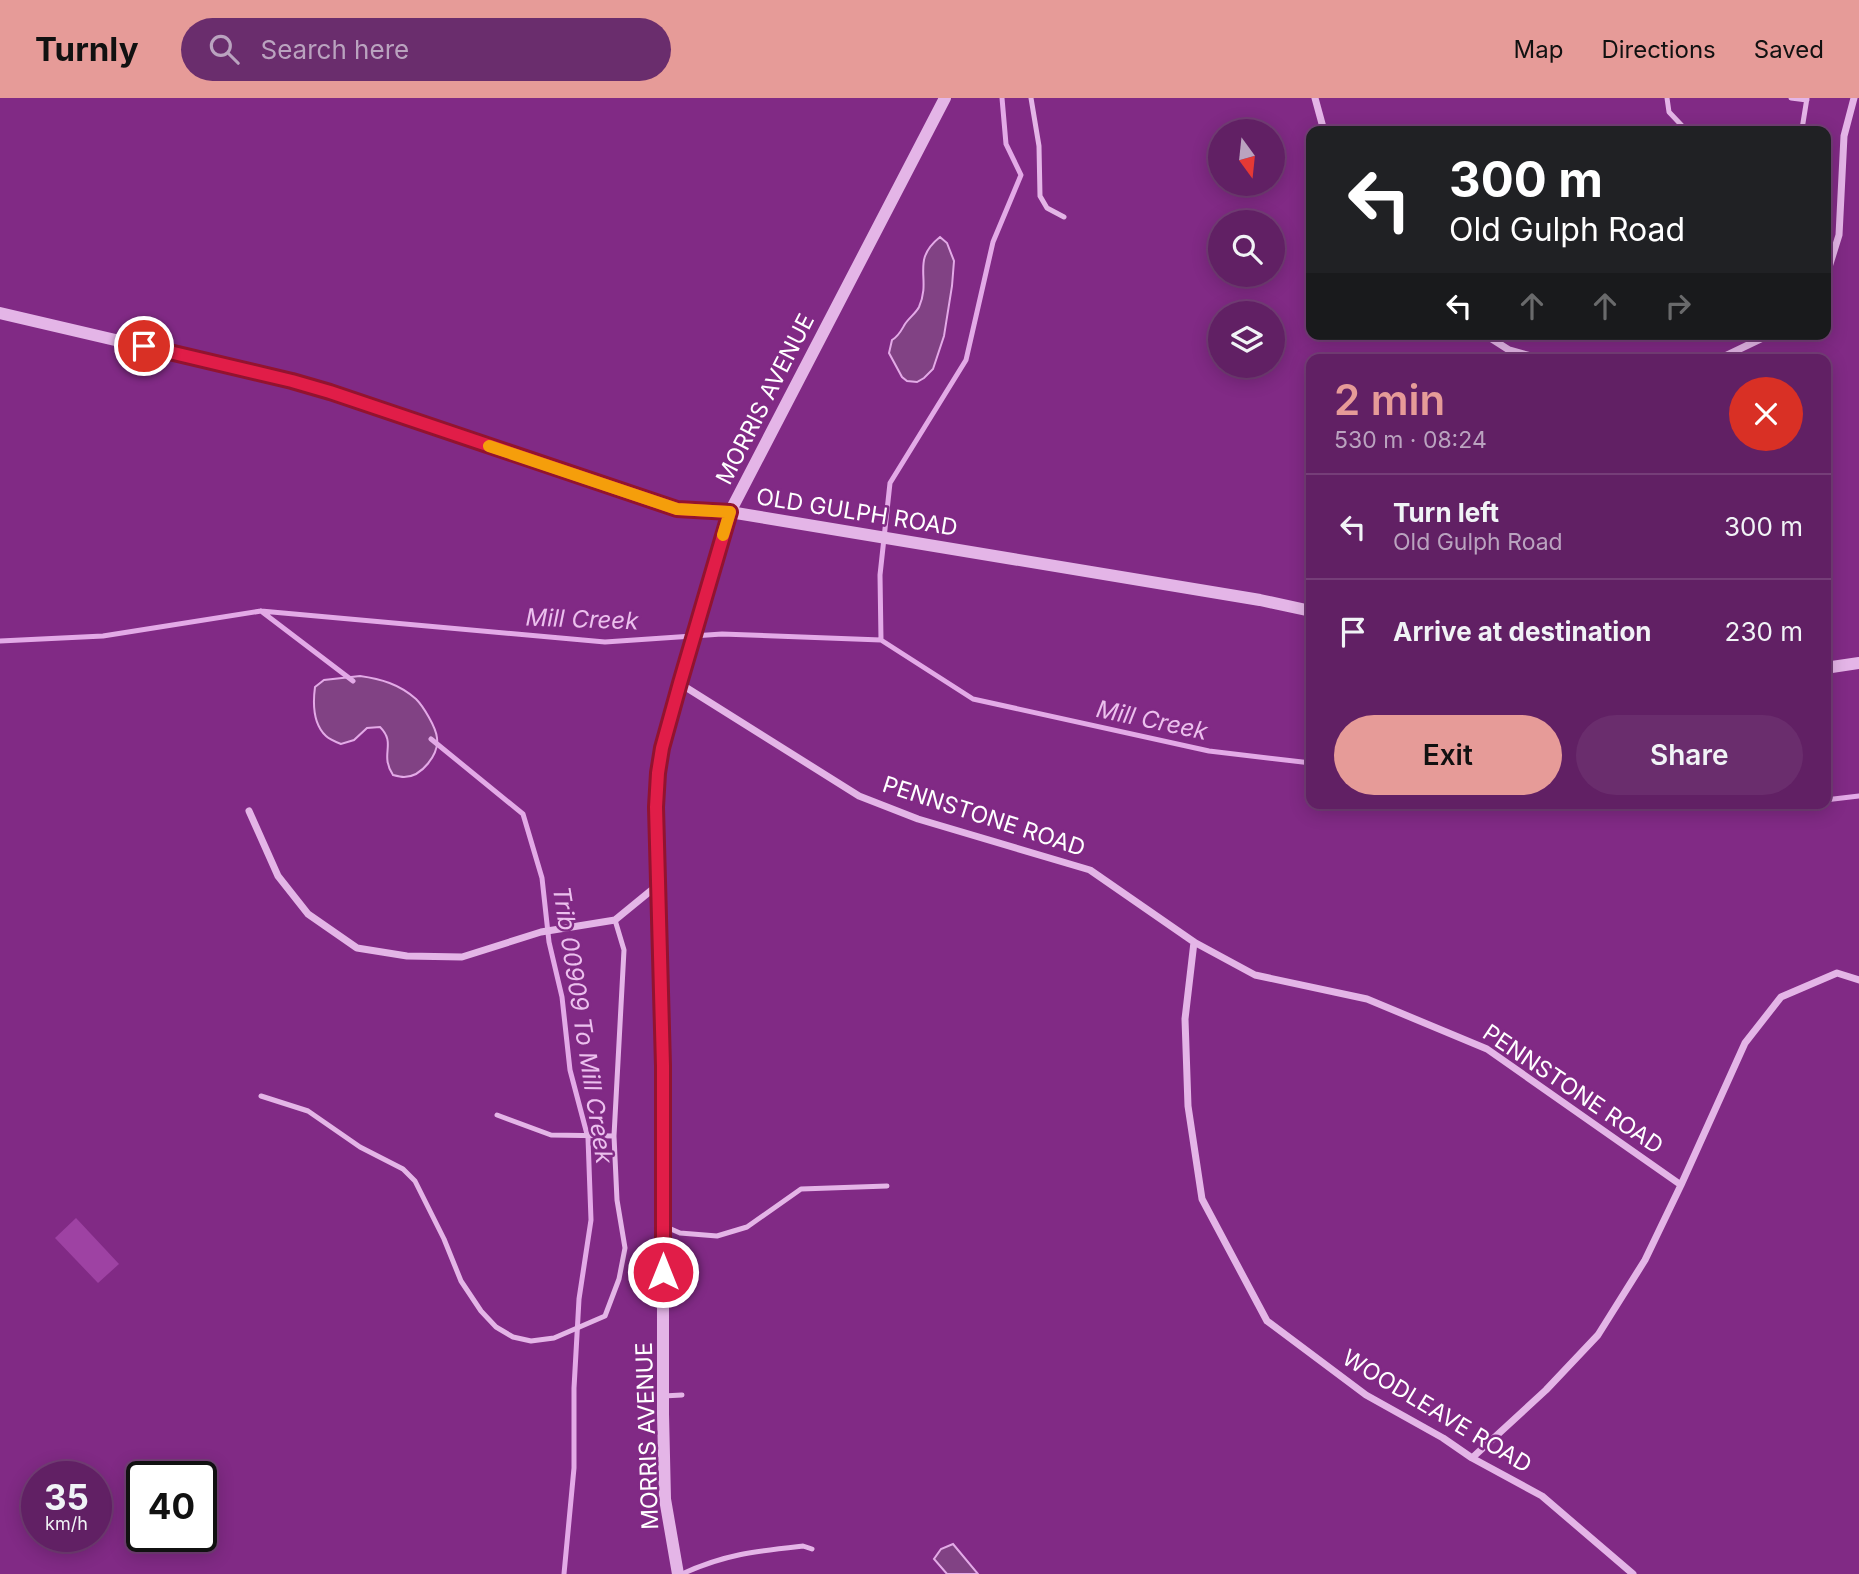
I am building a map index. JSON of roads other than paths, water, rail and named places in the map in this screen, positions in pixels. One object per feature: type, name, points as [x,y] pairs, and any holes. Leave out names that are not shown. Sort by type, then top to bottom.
[{"type":"street","name":"MORRIS AVENUE","points":[[680,1574],[665,1499],[663,1066],[656,807],[662,748],[730,512],[945,98]]},
{"type":"street","points":[[1315,98],[1323,126]]},
{"type":"street","points":[[1831,260],[1839,235],[1844,136],[1854,98]]},
{"type":"street","name":"OLD GULPH ROAD","points":[[0,313],[330,392],[677,509],[730,512],[1261,600],[1306,610]]},
{"type":"street","points":[[1494,340],[1509,349],[1526,354]]},
{"type":"street","points":[[1729,354],[1758,340]]},
{"type":"street","points":[[1831,667],[1859,663]]},
{"type":"street","name":"PENNSTONE ROAD","points":[[680,683],[859,796],[918,819],[1090,870],[1194,942],[1255,975],[1367,999],[1487,1049],[1681,1185],[1745,1043],[1781,997],[1837,973],[1859,980]]},
{"type":"street","points":[[249,811],[278,876],[308,914],[357,948],[407,956],[462,957],[541,932],[615,920],[660,883]]},
{"type":"street","name":"WOODLEAVE ROAD","points":[[1194,942],[1185,1019],[1187,1096],[1202,1199],[1267,1321],[1366,1395],[1542,1496],[1633,1574]]},
{"type":"street","points":[[1472,1458],[1546,1390],[1598,1335],[1645,1260],[1681,1185]]},
{"type":"lane","points":[[1031,98],[1038,146],[1040,196],[1047,208],[1064,217]]},
{"type":"lane","points":[[1667,98],[1669,111],[1682,126]]},
{"type":"lane","points":[[1791,98],[1807,99],[1803,126]]},
{"type":"lane","points":[[261,1096],[307,1111],[360,1147],[403,1169],[415,1181],[444,1239],[461,1281],[481,1311],[496,1327],[513,1337],[531,1341],[554,1338],[605,1316],[619,1279],[625,1248],[617,1200],[614,1136],[624,950],[615,920]]},
{"type":"lane","points":[[497,1115],[551,1135],[614,1136]]},
{"type":"lane","points":[[664,1226],[680,1233],[717,1236],[747,1227],[802,1189],[887,1186]]},
{"type":"lane","points":[[663,1396],[682,1395]]},
{"type":"lane","points":[[680,1574],[705,1563],[745,1552],[803,1546],[812,1549]]},
{"type":"waterway","points":[[881,640],[880,575],[890,483],[966,360],[993,242],[1021,175],[1006,144],[1002,98]]},
{"type":"waterway","name":"Trib 00909 To Mill Creek","points":[[261,611],[353,681]]},
{"type":"waterway","name":"Mill Creek","points":[[0,641],[103,636],[261,611],[605,642],[722,634],[881,640],[973,699],[1209,751],[1306,762]]},
{"type":"waterway","name":"Trib 00909 To Mill Creek","points":[[431,739],[523,814],[542,878],[549,942],[562,997],[570,1070],[588,1138],[591,1220],[579,1299],[574,1388],[574,1468],[564,1574]]},
{"type":"waterway","name":"Mill Creek","points":[[1831,799],[1859,796]]}]
